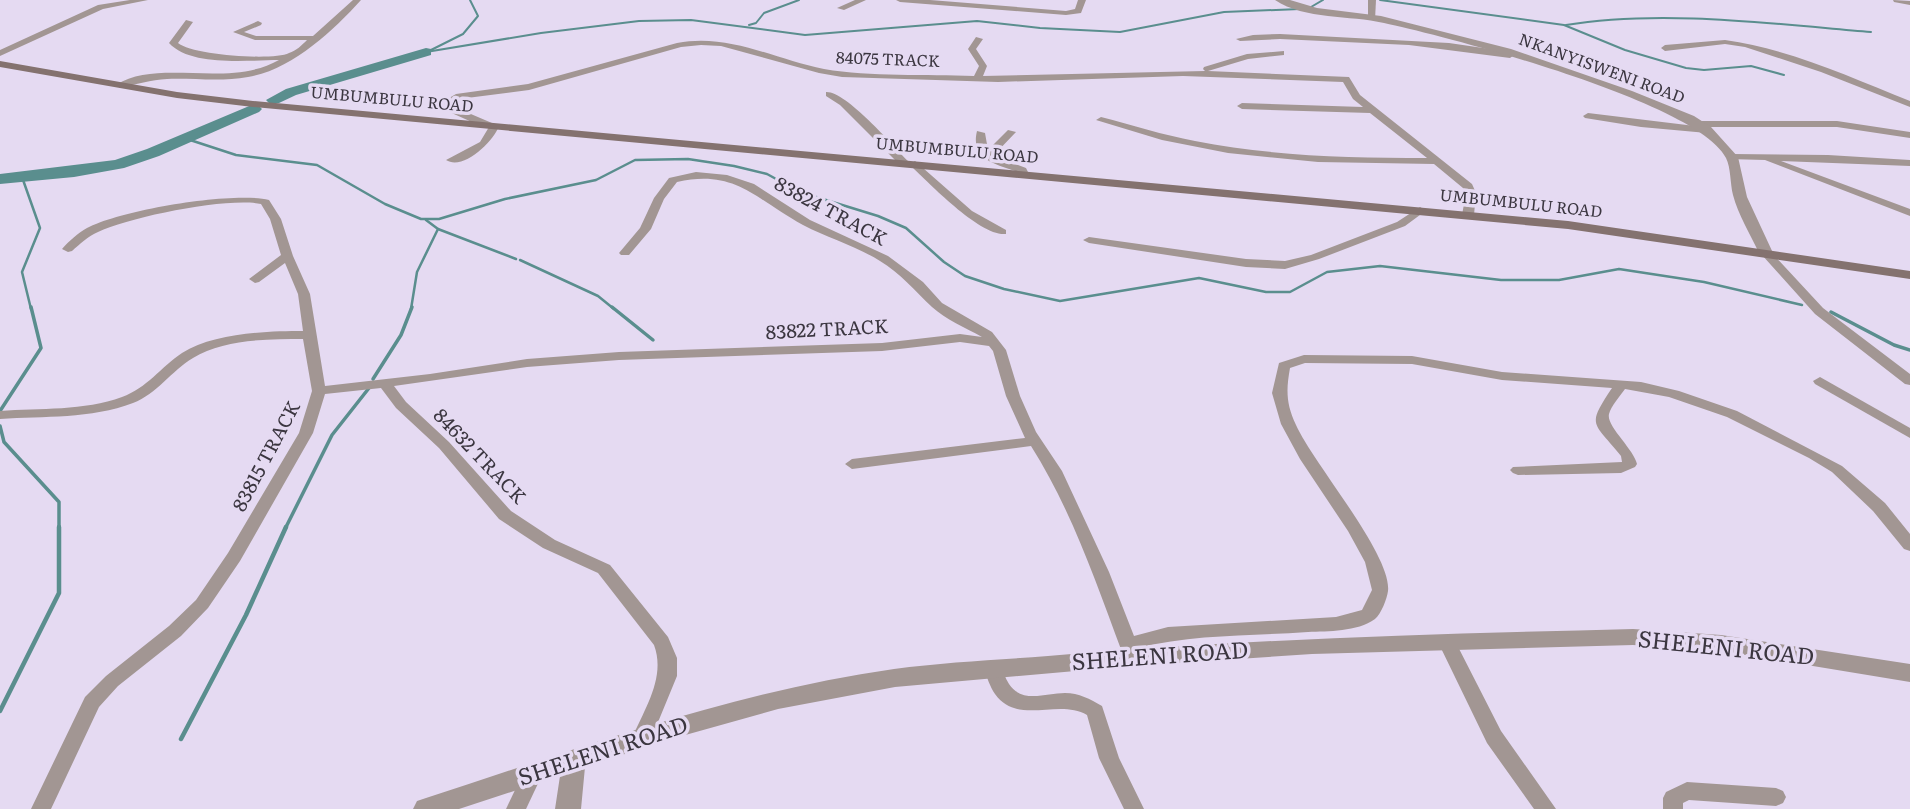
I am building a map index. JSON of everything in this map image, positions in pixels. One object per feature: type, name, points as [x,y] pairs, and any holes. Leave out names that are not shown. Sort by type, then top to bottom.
[{"type":"main road","name":"UMBUMBULU ROAD","points":[[0,64],[253,104],[1420,210],[1590,228],[1910,275]]},
{"type":"street","points":[[120,85],[159,76],[247,75],[267,70],[313,38],[356,0]]},
{"type":"street","points":[[841,8],[863,0]]},
{"type":"street","points":[[900,0],[1066,13],[1078,11],[1083,0]]},
{"type":"street","name":"NKANYISWENI ROAD","points":[[1280,0],[1316,10],[1372,18],[1527,57],[1628,93],[1703,127],[1732,157]]},
{"type":"street","points":[[1372,0],[1372,18]]},
{"type":"street","points":[[1898,0],[1910,3]]},
{"type":"street","points":[[0,53],[101,7],[144,1]]},
{"type":"street","points":[[189,22],[173,43],[182,51],[215,57],[285,57]]},
{"type":"street","points":[[258,23],[237,32],[255,38],[313,38]]},
{"type":"street","points":[[1240,39],[1276,35],[1405,41],[1465,46],[1527,57]]},
{"type":"street","points":[[977,79],[983,66],[972,49],[979,39]]},
{"type":"street","points":[[1665,48],[1725,42],[1740,44],[1824,70],[1910,104]]},
{"type":"street","name":"84075 TRACK","points":[[490,125],[449,108],[447,103],[457,97],[537,86],[695,43],[724,44],[831,73],[977,79],[1195,73],[1346,79],[1356,97],[1373,110]]},
{"type":"street","points":[[1195,73],[1247,57],[1281,53]]},
{"type":"street","points":[[829,94],[843,103],[909,164],[968,213],[1002,232]]},
{"type":"street","points":[[1242,106],[1373,110],[1468,186],[1471,193],[1468,215]]},
{"type":"street","points":[[1588,116],[1641,124],[1703,127],[1827,123],[1910,135]]},
{"type":"street","points":[[1101,120],[1186,143],[1222,148],[1342,160],[1438,161]]},
{"type":"street","points":[[451,160],[484,146],[490,138],[490,125]]},
{"type":"street","points":[[986,157],[1011,132]]},
{"type":"street","points":[[980,133],[980,148],[986,157],[1022,170],[1024,174]]},
{"type":"street","points":[[1910,163],[1732,157],[1740,197],[1766,253],[1819,311],[1910,381]]},
{"type":"street","points":[[1762,157],[1910,213]]},
{"type":"street","name":"83824 TRACK","points":[[625,253],[645,229],[663,190],[673,180],[696,175],[727,178],[750,186],[796,216],[884,258],[919,285],[938,306],[975,327],[994,343]]},
{"type":"street","name":"83815 TRACK","points":[[41,809],[92,702],[112,681],[190,617],[229,566],[306,433],[319,391],[309,335],[307,302],[301,282],[288,256],[270,206],[260,200],[252,198],[219,201],[115,222],[86,234],[68,249]]},
{"type":"street","points":[[1089,240],[1246,263],[1285,265],[1315,257],[1401,224],[1420,210]]},
{"type":"street","points":[[255,279],[288,256]]},
{"type":"street","points":[[0,415],[116,404],[148,390],[177,363],[200,348],[273,337],[309,335]]},
{"type":"street","name":"83822 TRACK","points":[[319,391],[527,363],[619,356],[882,348],[970,338],[994,343]]},
{"type":"street","points":[[994,343],[1001,355],[1021,416],[1064,490],[1114,601],[1130,650],[1168,634],[1336,624],[1360,619],[1371,613],[1376,606],[1379,579],[1369,554],[1309,460],[1286,417],[1280,398],[1278,380],[1284,366],[1304,359],[1396,359],[1502,376],[1655,388],[1705,404],[1814,455],[1853,481],[1879,507],[1910,545]]},
{"type":"street","points":[[1820,381],[1910,434]]},
{"type":"street","name":"84632 TRACK","points":[[385,384],[401,405],[444,446],[505,514],[549,544],[604,569],[662,642],[668,658],[668,676],[642,738]]},
{"type":"street","points":[[1518,470],[1621,468],[1630,464],[1628,455],[1602,424],[1602,414],[1621,384]]},
{"type":"street","points":[[852,464],[1034,441]]},
{"type":"street","name":"SHELENI ROAD","points":[[426,809],[642,738],[739,710],[823,690],[895,678],[993,669],[1130,650],[1593,637],[1698,640],[1910,673]]},
{"type":"street","points":[[1447,642],[1494,737],[1546,809]]},
{"type":"street","points":[[993,669],[1000,689],[1016,702],[1033,705],[1077,700],[1095,710],[1109,758],[1134,809]]},
{"type":"street","points":[[568,809],[574,759]]},
{"type":"street","points":[[516,809],[533,773]]},
{"type":"street","points":[[1673,809],[1673,798],[1687,791],[1776,797]]},
{"type":"waterway","points":[[431,50],[463,34],[478,16],[470,0]]},
{"type":"waterway","points":[[749,25],[756,23],[764,13],[799,0]]},
{"type":"waterway","points":[[1311,7],[1323,0]]},
{"type":"waterway","points":[[1380,0],[1564,25],[1625,50],[1686,68],[1704,70],[1751,66],[1784,75]]},
{"type":"waterway","points":[[426,52],[541,33],[639,21],[691,20],[805,35],[977,21],[1040,28],[1120,32],[1224,12],[1300,9]]},
{"type":"waterway","points":[[1566,25],[1602,20],[1679,18],[1871,32]]},
{"type":"waterway","points":[[274,100],[291,92],[426,52]]},
{"type":"waterway","points":[[0,179],[74,172],[118,164],[153,153],[254,109]]},
{"type":"waterway","points":[[187,139],[236,155],[317,165],[385,204],[421,219],[439,219],[505,199],[596,180],[635,160],[688,159],[734,166],[767,174],[800,192],[878,216],[906,228],[944,262],[965,276],[1004,289],[1060,301],[1199,278],[1266,292],[1290,292],[1327,272],[1380,266],[1501,280],[1559,280],[1619,269],[1704,282],[1802,305]]},
{"type":"waterway","points":[[22,177],[40,228],[22,272],[31,309]]},
{"type":"waterway","points":[[426,220],[438,229]]},
{"type":"waterway","points":[[411,309],[417,272],[438,229]]},
{"type":"waterway","points":[[438,229],[516,259]]},
{"type":"waterway","points":[[520,260],[598,296],[614,309]]},
{"type":"waterway","points":[[0,411],[41,348],[31,307]]},
{"type":"waterway","points":[[373,379],[401,335],[412,307]]},
{"type":"waterway","points":[[612,307],[653,340]]},
{"type":"waterway","points":[[1831,312],[1894,345],[1910,350]]},
{"type":"waterway","points":[[286,527],[332,435],[369,388]]},
{"type":"waterway","points":[[0,426],[4,442],[59,502],[59,593],[0,711]]},
{"type":"waterway","points":[[181,739],[246,615],[286,527]]}]
